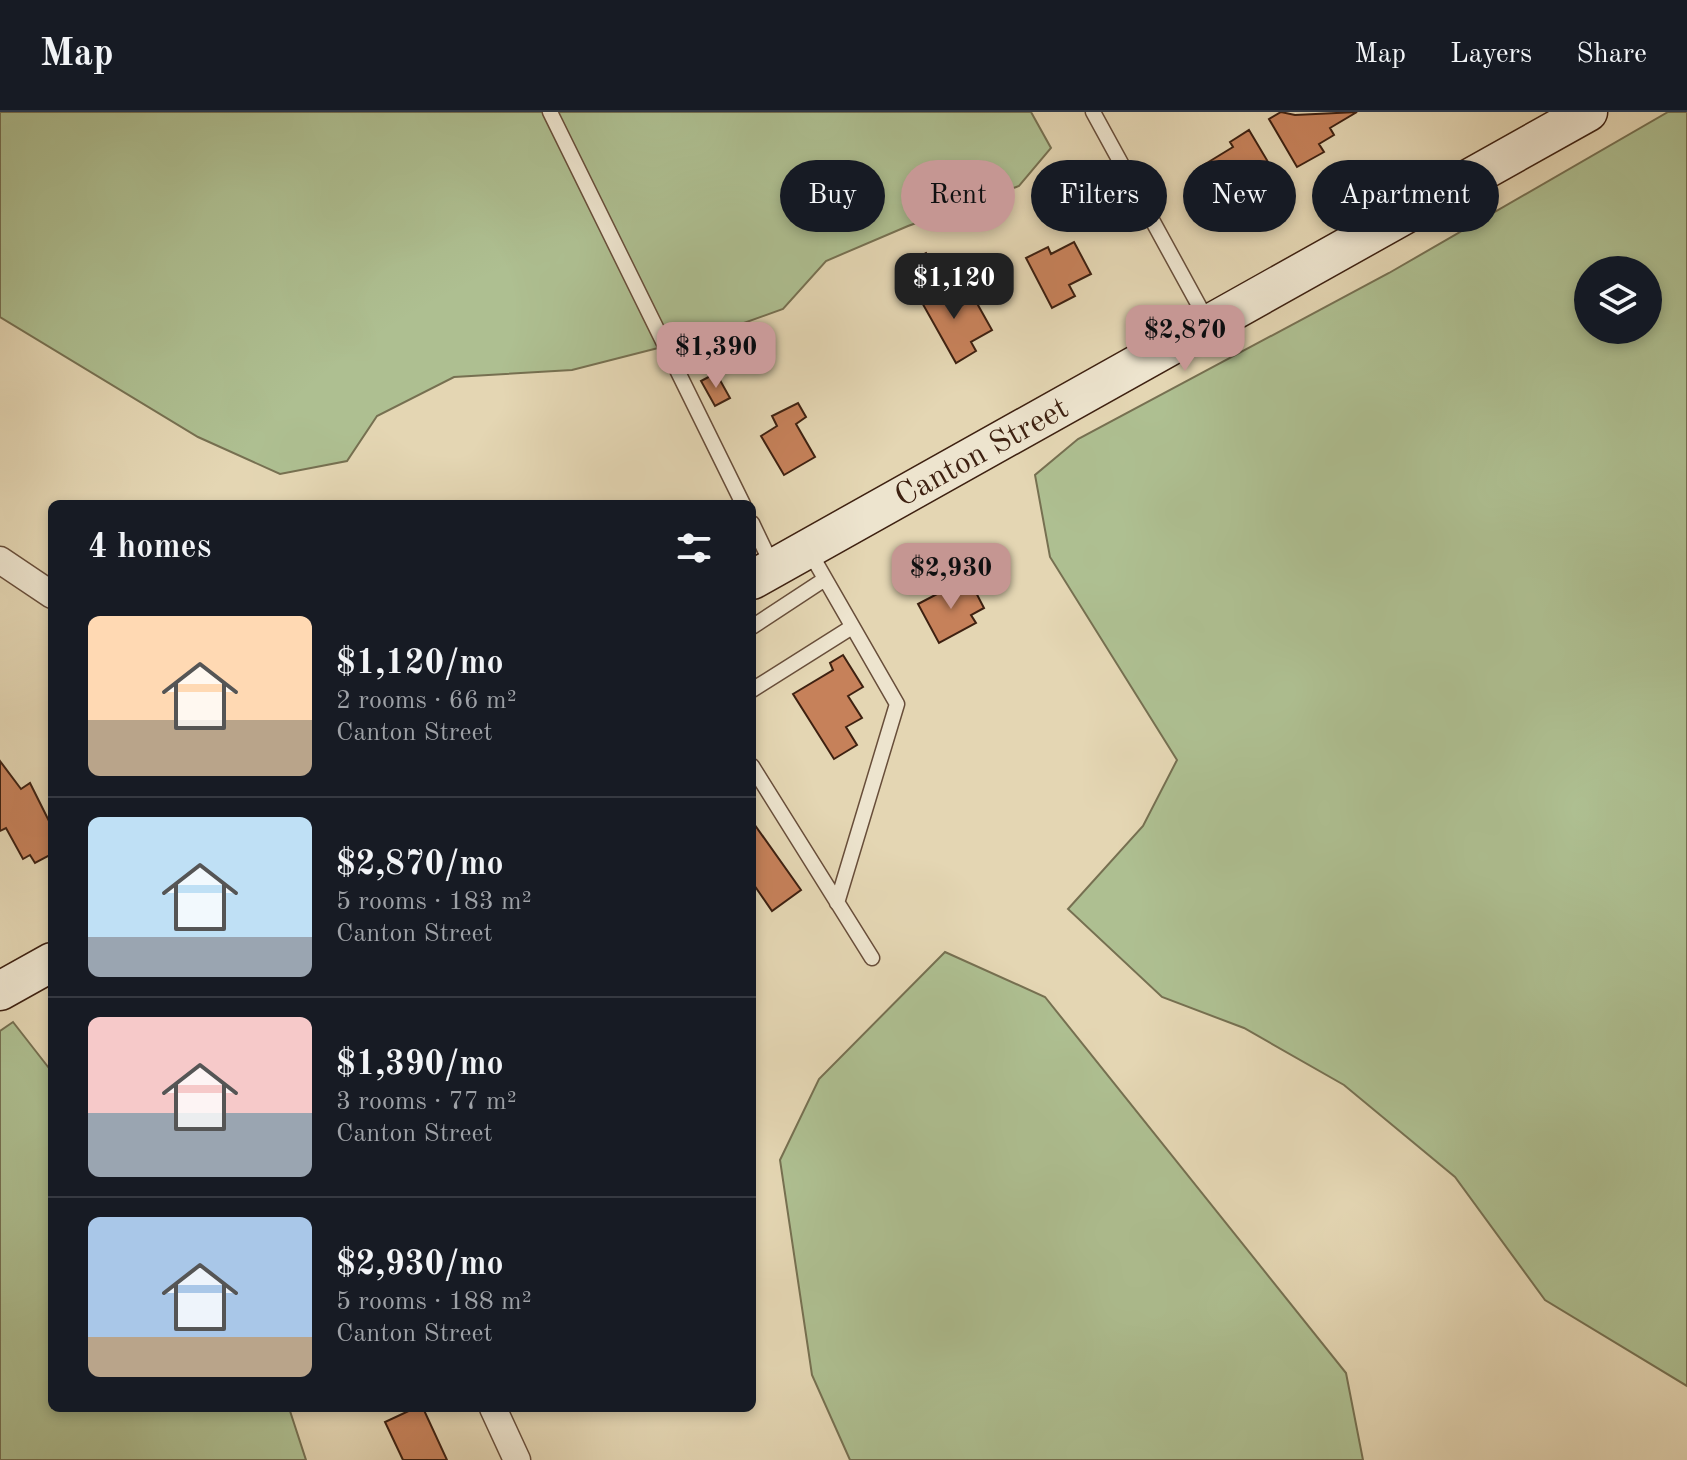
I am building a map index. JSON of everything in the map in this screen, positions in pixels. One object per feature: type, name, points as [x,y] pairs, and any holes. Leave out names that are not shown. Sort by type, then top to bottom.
[{"type":"main road","name":"Canton Street","points":[[763,574],[816,564],[1209,324],[1588,112]]},
{"type":"main road","points":[[0,991],[48,964]]},
{"type":"street","points":[[0,560],[48,592]]},
{"type":"street","points":[[495,1412],[517,1460]]},
{"type":"lane","points":[[550,112],[741,500]]},
{"type":"lane","points":[[1093,112],[1209,324]]},
{"type":"lane","points":[[756,542],[763,574]]},
{"type":"lane","points":[[756,623],[816,564],[897,704],[837,903]]},
{"type":"lane","points":[[756,687],[852,627]]},
{"type":"lane","points":[[756,772],[872,958]]},
{"type":"green space","points":[[0,112],[1031,112],[1051,148],[1041,160],[1031,160],[1031,172],[1015,187],[1015,160],[901,160],[901,229],[826,261],[783,309],[713,334],[572,370],[454,377],[377,416],[347,461],[280,474],[198,437],[0,317]]},
{"type":"green space","points":[[1668,112],[1687,112],[1687,1386],[1545,1300],[1455,1177],[1344,1085],[1244,1028],[1162,997],[1068,909],[1143,826],[1177,760],[1050,557],[1035,475],[1078,439],[1460,232],[1499,232],[1499,210]]},
{"type":"green space","points":[[945,952],[1045,997],[1346,1373],[1363,1460],[850,1460],[812,1375],[780,1160],[819,1079]]},
{"type":"green space","points":[[13,1022],[48,1067],[48,1412],[290,1412],[306,1460],[0,1460],[0,1031]]},
{"type":"building","points":[[1281,112],[1295,115],[1357,112],[1330,128],[1334,135],[1319,144],[1324,152],[1297,167],[1296,160],[1293,160],[1269,119]]},
{"type":"building","points":[[1249,130],[1267,160],[1212,160],[1233,147],[1230,142]]},
{"type":"building","points":[[1074,242],[1091,274],[1069,285],[1075,296],[1052,308],[1026,258],[1048,247],[1051,254]]},
{"type":"building","points":[[926,253],[937,274],[909,289],[898,268]]},
{"type":"building","points":[[937,280],[954,310],[974,298],[992,330],[971,342],[976,351],[956,363],[916,292]]},
{"type":"building","points":[[716,373],[730,398],[715,406],[701,381]]},
{"type":"building","points":[[798,403],[806,417],[796,424],[815,457],[784,475],[761,436],[777,426],[772,416]]},
{"type":"building","points":[[970,581],[984,608],[971,615],[976,623],[939,643],[918,604],[956,584],[958,588]]},
{"type":"building","points":[[843,655],[863,687],[848,696],[862,718],[846,727],[857,745],[834,759],[793,694],[833,670],[830,663]]},
{"type":"building","points":[[0,761],[21,789],[30,783],[48,819],[48,856],[35,863],[30,855],[23,859],[6,828],[0,831]]},
{"type":"building","points":[[756,827],[801,890],[772,911],[756,888]]},
{"type":"building","points":[[406,1412],[425,1412],[447,1460],[403,1460],[385,1422]]}]
